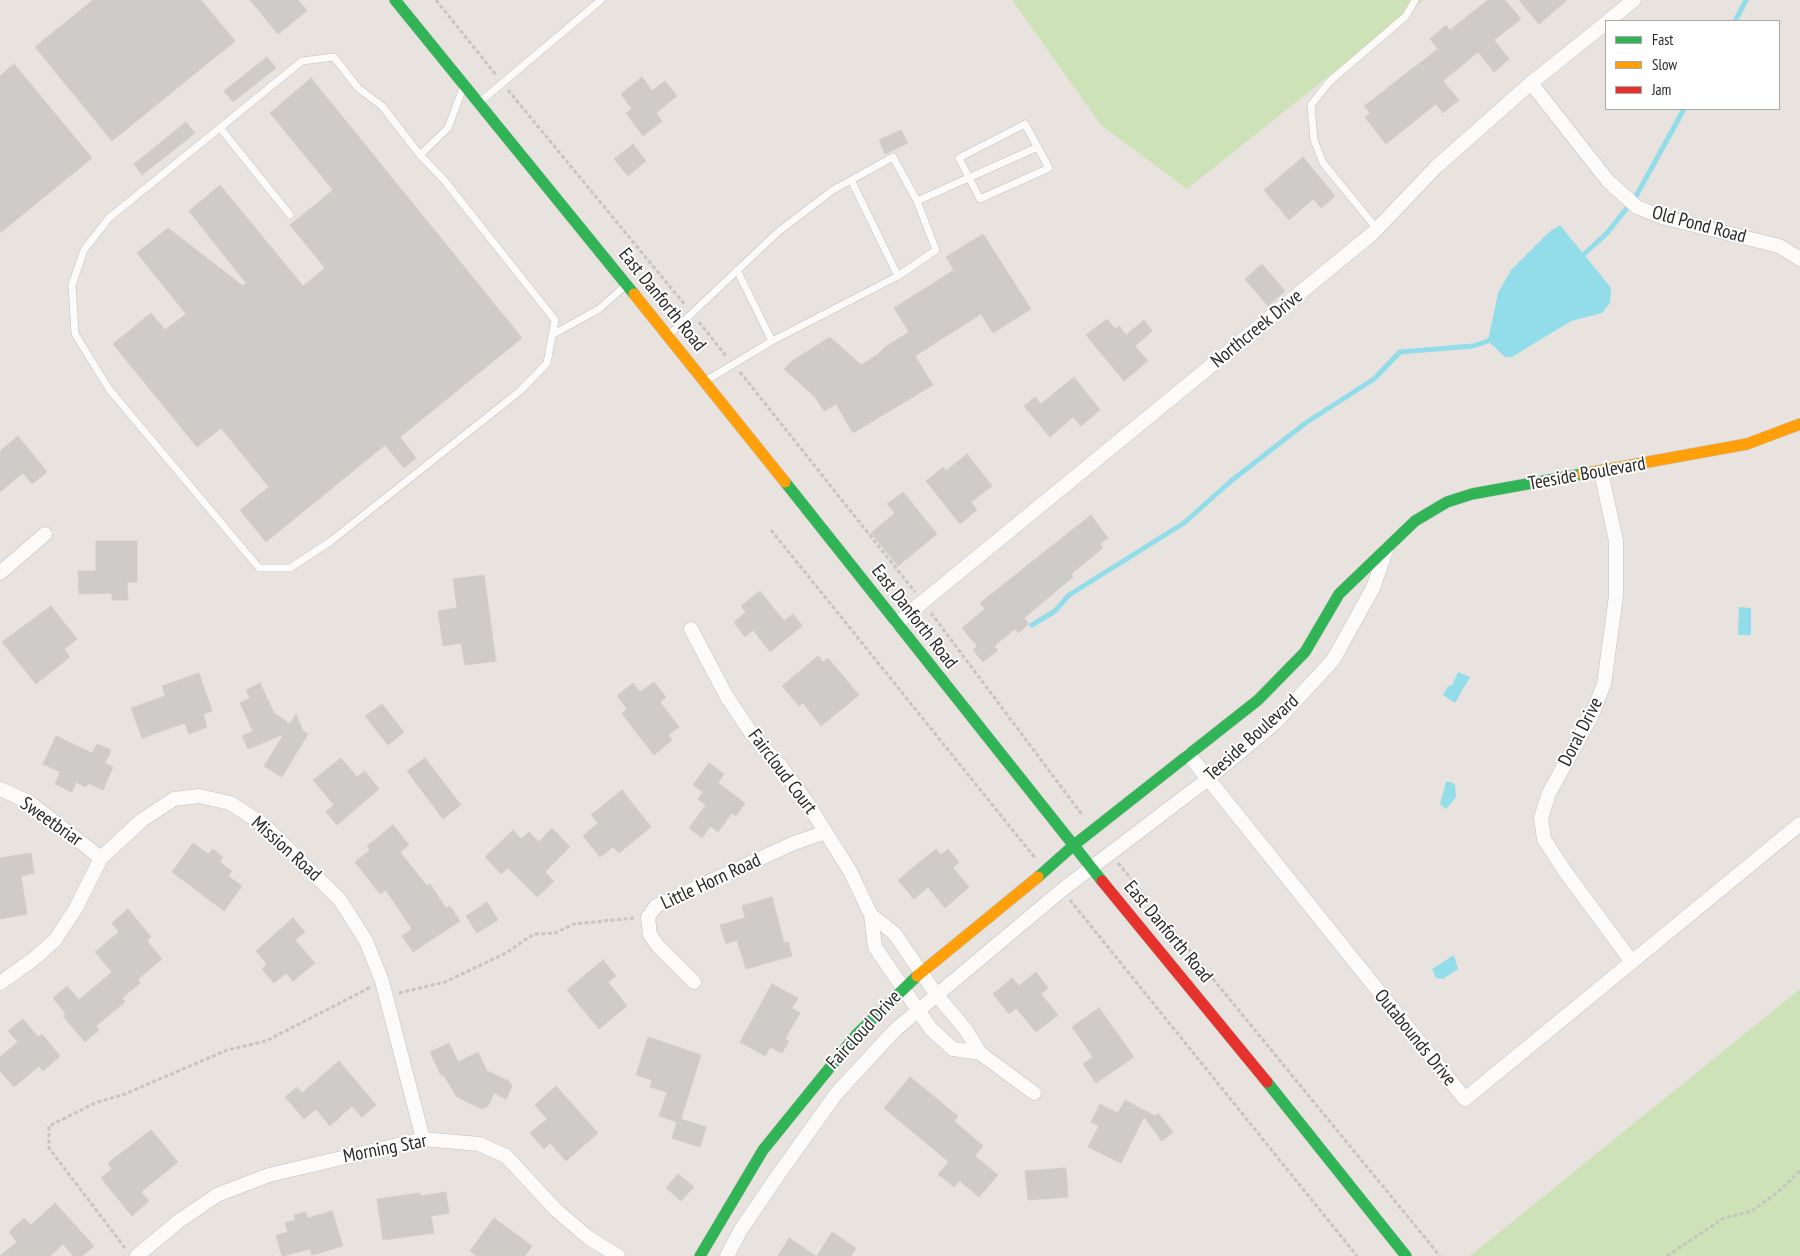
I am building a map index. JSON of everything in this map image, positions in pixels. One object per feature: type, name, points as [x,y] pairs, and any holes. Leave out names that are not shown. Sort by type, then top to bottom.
[{"type":"street","name":"East Danforth Road","points":[[395,0],[627,284],[1092,869],[1192,988],[1406,1256]]},
{"type":"street","name":"Northcreek Drive","points":[[1609,20],[1634,0]]},
{"type":"street","name":"Northcreek Drive","points":[[897,623],[1377,229],[1436,167],[1530,83],[1605,24]]},
{"type":"street","name":"Old Pond Road","points":[[1530,83],[1608,181],[1637,207],[1662,217],[1779,246],[1800,259]]},
{"type":"street","name":"Teeside Boulevard","points":[[1074,846],[1258,700],[1305,652],[1339,594],[1415,521],[1447,502],[1472,494],[1747,444],[1800,424]]},
{"type":"street","name":"Doral Drive","points":[[1601,472],[1616,541],[1616,596],[1604,684],[1591,717],[1549,793],[1541,818],[1544,839],[1632,962]]},
{"type":"street","points":[[0,573],[45,534]]},
{"type":"street","name":"Teeside Boulevard","points":[[1092,869],[1110,853],[1208,779],[1274,723],[1333,660],[1373,588],[1387,548]]},
{"type":"street","name":"Faircloud Court","points":[[691,629],[727,697],[752,734],[782,768],[850,871],[871,915],[875,947],[931,1029],[953,1049],[980,1053]]},
{"type":"street","name":"Outabounds Drive","points":[[1189,755],[1465,1099],[1800,824]]},
{"type":"street","name":"Sweetbriar","points":[[0,790],[29,802],[101,858]]},
{"type":"street","name":"Mission Road","points":[[0,983],[35,958],[55,940],[76,908],[101,858],[142,820],[174,798],[199,796],[230,803],[264,825],[340,900],[366,941],[382,981],[423,1139]]},
{"type":"street","name":"Little Horn Road","points":[[694,982],[658,946],[650,935],[648,917],[656,906],[794,843],[826,832]]},
{"type":"street","name":"Faircloud Drive","points":[[700,1256],[762,1150],[857,1034],[921,972],[1074,846]]},
{"type":"street","name":"Faircloud Drive","points":[[727,1256],[755,1208],[836,1094],[895,1030],[1062,890],[1092,869]]},
{"type":"street","name":"Faircloud Court","points":[[871,915],[894,933],[936,994],[966,1030],[980,1053],[1034,1093]]},
{"type":"street","name":"Morning Star","points":[[132,1252],[217,1195],[269,1175],[423,1139],[479,1144],[506,1156],[556,1210],[589,1238],[618,1256]]},
{"type":"lane","points":[[478,103],[601,0]]},
{"type":"lane","points":[[1377,229],[1323,163],[1314,140],[1312,105],[1329,82],[1406,16],[1415,0]]},
{"type":"lane","points":[[334,57],[358,88],[382,106],[420,155],[444,180],[555,320],[547,363],[512,396],[331,541],[290,568],[259,568],[109,389],[74,334],[72,285],[84,250],[109,218],[302,61],[334,57]]},
{"type":"lane","points":[[420,155],[448,128],[464,85]]},
{"type":"lane","points":[[1025,124],[1038,147],[1049,168],[980,199],[959,158],[1025,124]]},
{"type":"lane","points":[[221,128],[290,215]]},
{"type":"lane","points":[[917,201],[1038,147]]},
{"type":"lane","points":[[668,335],[778,232],[833,190],[893,157],[917,201],[936,250],[898,276],[772,342],[705,381]]},
{"type":"lane","points":[[851,180],[898,276]]},
{"type":"lane","points":[[737,270],[772,342]]},
{"type":"lane","points":[[552,334],[599,309],[627,284]]},
{"type":"path","points":[[436,0],[733,364],[922,602],[1093,830]]},
{"type":"path","points":[[1110,853],[1440,1256]]},
{"type":"path","points":[[386,997],[445,982],[506,953],[534,934],[555,934],[574,924],[648,917]]},
{"type":"path","points":[[132,1252],[49,1148],[49,1126],[95,1103],[125,1094],[227,1050],[266,1041],[382,981]]},
{"type":"path","points":[[1667,1256],[1724,1218],[1752,1211],[1778,1192],[1800,1171]]},
{"type":"green space","points":[[1012,0],[1424,0],[1187,189],[1101,125]]},
{"type":"green space","points":[[1800,989],[1800,1256],[1470,1256]]},
{"type":"water","points":[[1560,225],[1611,288],[1610,303],[1602,313],[1571,321],[1512,357],[1505,357],[1488,341],[1498,293],[1511,270],[1549,232]]},
{"type":"water","points":[[1739,607],[1751,608],[1751,635],[1738,635]]},
{"type":"water","points":[[1458,672],[1470,677],[1455,703],[1443,695],[1448,686],[1452,685]]},
{"type":"water","points":[[1446,782],[1451,782],[1455,785],[1456,797],[1446,809],[1440,804]]},
{"type":"water","points":[[1454,955],[1458,969],[1443,979],[1436,978],[1432,969]]},
{"type":"building","points":[[93,0],[201,0],[235,41],[112,141],[35,47]]},
{"type":"building","points":[[250,0],[298,0],[307,11],[278,34]]},
{"type":"building","points":[[1488,0],[1505,0],[1521,19],[1494,40],[1509,59],[1494,72],[1478,52],[1443,81],[1459,100],[1443,113],[1436,104],[1386,144],[1365,117],[1370,113],[1364,106],[1438,49],[1430,39],[1446,25],[1450,30]]},
{"type":"building","points":[[1519,0],[1567,0],[1539,24]]},
{"type":"building","points":[[267,57],[276,68],[233,102],[224,91]]},
{"type":"building","points":[[14,64],[92,158],[0,233],[0,76]]},
{"type":"building","points":[[642,77],[652,91],[665,81],[677,96],[656,113],[662,121],[643,136],[626,113],[632,109],[621,94]]},
{"type":"building","points":[[311,78],[522,338],[400,437],[416,458],[404,468],[385,445],[266,542],[240,510],[269,487],[221,428],[197,447],[113,344],[151,313],[165,330],[186,314],[137,253],[168,228],[243,286],[246,283],[189,211],[220,185],[303,286],[325,268],[290,225],[333,190],[270,113]]},
{"type":"building","points":[[186,122],[195,133],[142,175],[134,164]]},
{"type":"building","points":[[901,130],[908,143],[885,154],[879,140]]},
{"type":"building","points":[[633,144],[646,161],[628,176],[614,159]]},
{"type":"building","points":[[1303,157],[1335,196],[1321,208],[1313,199],[1289,220],[1264,190]]},
{"type":"building","points":[[983,234],[1031,309],[993,333],[981,314],[915,356],[933,385],[853,433],[836,404],[824,411],[815,397],[784,369],[792,361],[830,337],[861,365],[877,355],[885,347],[909,332],[894,308],[954,270],[946,257]]},
{"type":"building","points":[[1262,264],[1285,291],[1268,306],[1245,279]]},
{"type":"building","points":[[1107,319],[1115,329],[1119,326],[1126,335],[1144,320],[1152,331],[1135,346],[1148,361],[1124,381],[1086,335]]},
{"type":"building","points":[[1074,377],[1100,410],[1081,426],[1073,417],[1050,437],[1024,406],[1035,397],[1041,404]]},
{"type":"building","points":[[18,436],[47,472],[32,484],[23,473],[0,492],[0,451]]},
{"type":"building","points":[[967,454],[992,486],[971,502],[977,510],[960,524],[926,481],[943,467],[946,471]]},
{"type":"building","points":[[903,492],[937,534],[898,566],[871,533],[895,513],[887,504]]},
{"type":"building","points":[[1091,515],[1108,538],[1100,544],[1103,548],[1071,574],[1073,577],[1024,618],[1029,624],[1018,633],[1015,629],[994,646],[998,650],[983,662],[973,650],[977,646],[962,628],[985,609],[980,603]]},
{"type":"building","points":[[96,541],[137,541],[137,582],[127,582],[128,600],[112,600],[112,593],[79,594],[78,571],[96,571]]},
{"type":"building","points":[[484,575],[496,661],[465,665],[461,643],[443,646],[438,611],[457,608],[453,579]]},
{"type":"building","points":[[760,591],[784,621],[793,614],[802,626],[770,652],[753,630],[745,637],[734,622],[746,612],[741,606]]},
{"type":"building","points":[[51,606],[77,639],[64,649],[70,657],[36,684],[2,642]]},
{"type":"building","points":[[818,656],[823,662],[828,658],[859,695],[821,726],[803,703],[799,706],[782,686]]},
{"type":"building","points":[[199,673],[212,711],[203,714],[207,727],[189,734],[185,723],[142,738],[131,708],[165,696],[162,686]]},
{"type":"building","points":[[654,682],[666,697],[660,702],[679,727],[668,735],[672,740],[654,755],[622,714],[627,709],[617,696],[633,683],[640,692]]},
{"type":"building","points":[[260,683],[274,713],[290,724],[296,714],[303,731],[308,734],[282,777],[264,766],[284,734],[248,749],[242,736],[253,731],[240,703],[250,698],[246,690]]},
{"type":"building","points":[[382,704],[404,732],[388,745],[365,716]]},
{"type":"building","points":[[56,736],[92,753],[97,744],[111,750],[105,763],[113,767],[103,790],[88,783],[86,787],[76,782],[72,792],[55,784],[60,772],[43,764]]},
{"type":"building","points":[[341,758],[357,777],[365,771],[379,789],[337,825],[326,812],[334,805],[313,780]]},
{"type":"building","points":[[425,758],[461,805],[443,819],[407,771]]},
{"type":"building","points":[[709,763],[724,774],[718,783],[745,803],[736,816],[732,813],[718,832],[710,826],[702,838],[689,828],[706,805],[698,799],[703,792],[693,785]]},
{"type":"building","points":[[622,790],[651,827],[619,853],[613,847],[600,857],[583,836],[598,823],[591,815]]},
{"type":"building","points":[[393,825],[409,845],[400,852],[427,886],[430,884],[446,908],[450,906],[460,921],[413,952],[402,936],[412,929],[386,890],[380,894],[355,862],[370,850],[367,846]]},
{"type":"building","points":[[552,828],[570,847],[545,872],[554,881],[537,897],[508,868],[501,874],[485,857],[513,830],[521,839],[529,832],[539,842]]},
{"type":"building","points":[[193,843],[208,854],[213,849],[223,857],[220,862],[232,871],[228,876],[242,886],[224,911],[172,872]]},
{"type":"building","points":[[936,849],[941,855],[948,849],[959,862],[953,868],[969,887],[945,908],[928,887],[914,899],[898,880]]},
{"type":"building","points":[[31,853],[34,873],[21,876],[27,914],[0,919],[0,858]]},
{"type":"building","points":[[772,897],[784,943],[788,942],[792,956],[746,969],[737,940],[726,944],[720,925],[745,918],[742,906]]},
{"type":"building","points":[[487,902],[498,920],[477,933],[466,916]]},
{"type":"building","points":[[128,909],[151,937],[147,941],[162,959],[138,979],[140,983],[122,998],[125,1002],[96,1026],[99,1030],[85,1042],[63,1016],[66,1014],[53,998],[67,986],[79,1000],[112,972],[95,952],[119,932],[112,923]]},
{"type":"building","points":[[293,918],[305,932],[295,940],[315,963],[293,981],[286,973],[274,983],[262,969],[267,964],[256,951]]},
{"type":"building","points":[[603,960],[616,976],[608,982],[627,1006],[599,1029],[567,990]]},
{"type":"building","points":[[1036,972],[1048,988],[1041,994],[1058,1015],[1036,1032],[1016,1008],[1009,1014],[993,994],[1012,978],[1019,986]]},
{"type":"building","points":[[772,984],[798,998],[792,1008],[800,1013],[785,1039],[789,1041],[782,1053],[770,1047],[765,1056],[740,1042]]},
{"type":"building","points":[[1099,1008],[1134,1057],[1096,1083],[1083,1064],[1093,1057],[1072,1027]]},
{"type":"building","points":[[23,1019],[38,1037],[42,1034],[60,1056],[43,1071],[39,1066],[14,1087],[0,1071],[0,1057],[18,1042],[8,1031]]},
{"type":"building","points":[[648,1037],[701,1055],[681,1119],[706,1127],[700,1147],[672,1138],[677,1122],[659,1116],[667,1092],[650,1087],[652,1080],[636,1075]]},
{"type":"building","points":[[449,1043],[458,1062],[478,1052],[487,1071],[509,1081],[512,1086],[506,1099],[494,1093],[488,1106],[482,1109],[457,1097],[444,1076],[441,1075],[430,1052]]},
{"type":"building","points":[[339,1061],[376,1105],[362,1117],[352,1106],[330,1126],[316,1109],[304,1119],[285,1097],[297,1087],[302,1093]]},
{"type":"building","points":[[910,1077],[958,1116],[954,1121],[983,1146],[975,1156],[998,1175],[979,1197],[960,1181],[954,1187],[938,1174],[949,1162],[884,1108]]},
{"type":"building","points":[[556,1086],[598,1133],[566,1161],[550,1143],[544,1149],[530,1133],[547,1119],[535,1105]]},
{"type":"building","points":[[1125,1100],[1155,1116],[1158,1113],[1173,1132],[1162,1141],[1144,1117],[1121,1163],[1088,1147],[1099,1126],[1091,1122],[1100,1104],[1118,1113]]},
{"type":"building","points":[[151,1130],[178,1162],[141,1192],[149,1201],[132,1216],[101,1178],[112,1169],[108,1163]]},
{"type":"building","points":[[1066,1168],[1068,1197],[1028,1200],[1025,1171]]},
{"type":"building","points":[[678,1174],[694,1187],[681,1201],[666,1188]]},
{"type":"building","points":[[446,1192],[449,1213],[431,1216],[434,1233],[383,1240],[377,1199],[420,1193],[420,1196]]},
{"type":"building","points":[[55,1203],[94,1246],[82,1256],[73,1256],[63,1244],[50,1256],[0,1256],[17,1242],[9,1232],[24,1218],[31,1225]]},
{"type":"building","points":[[332,1211],[343,1246],[312,1255],[310,1249],[282,1256],[276,1235],[288,1232],[285,1223],[295,1220],[294,1215],[306,1212],[308,1218]]},
{"type":"building","points":[[494,1218],[532,1246],[525,1256],[477,1256],[470,1251]]},
{"type":"building","points":[[832,1232],[856,1248],[851,1256],[817,1256]]},
{"type":"building","points":[[789,1238],[816,1256],[778,1256]]},
{"type":"waterway","points":[[1736,20],[1746,0]]},
{"type":"waterway","points":[[1581,257],[1607,233],[1635,198],[1683,110]]},
{"type":"waterway","points":[[1032,625],[1055,611],[1069,595],[1184,523],[1231,481],[1307,422],[1374,379],[1400,352],[1473,346],[1488,341],[1494,336]]},
{"type":"traffic: fast","points":[[395,0],[634,294]]},
{"type":"traffic: fast","points":[[1038,877],[1074,845],[1258,700],[1305,652],[1339,594],[1415,521],[1447,502],[1472,494],[1582,474]]},
{"type":"traffic: fast","points":[[785,482],[1102,881]]},
{"type":"traffic: fast","points":[[700,1256],[763,1150],[857,1034],[917,976]]},
{"type":"traffic: fast","points":[[1267,1082],[1406,1256]]},
{"type":"traffic: slow","points":[[634,294],[785,482]]},
{"type":"traffic: slow","points":[[1582,474],[1747,444],[1800,424]]},
{"type":"traffic: slow","points":[[917,976],[1038,877]]},
{"type":"traffic: jam","points":[[1102,881],[1267,1082]]}]
